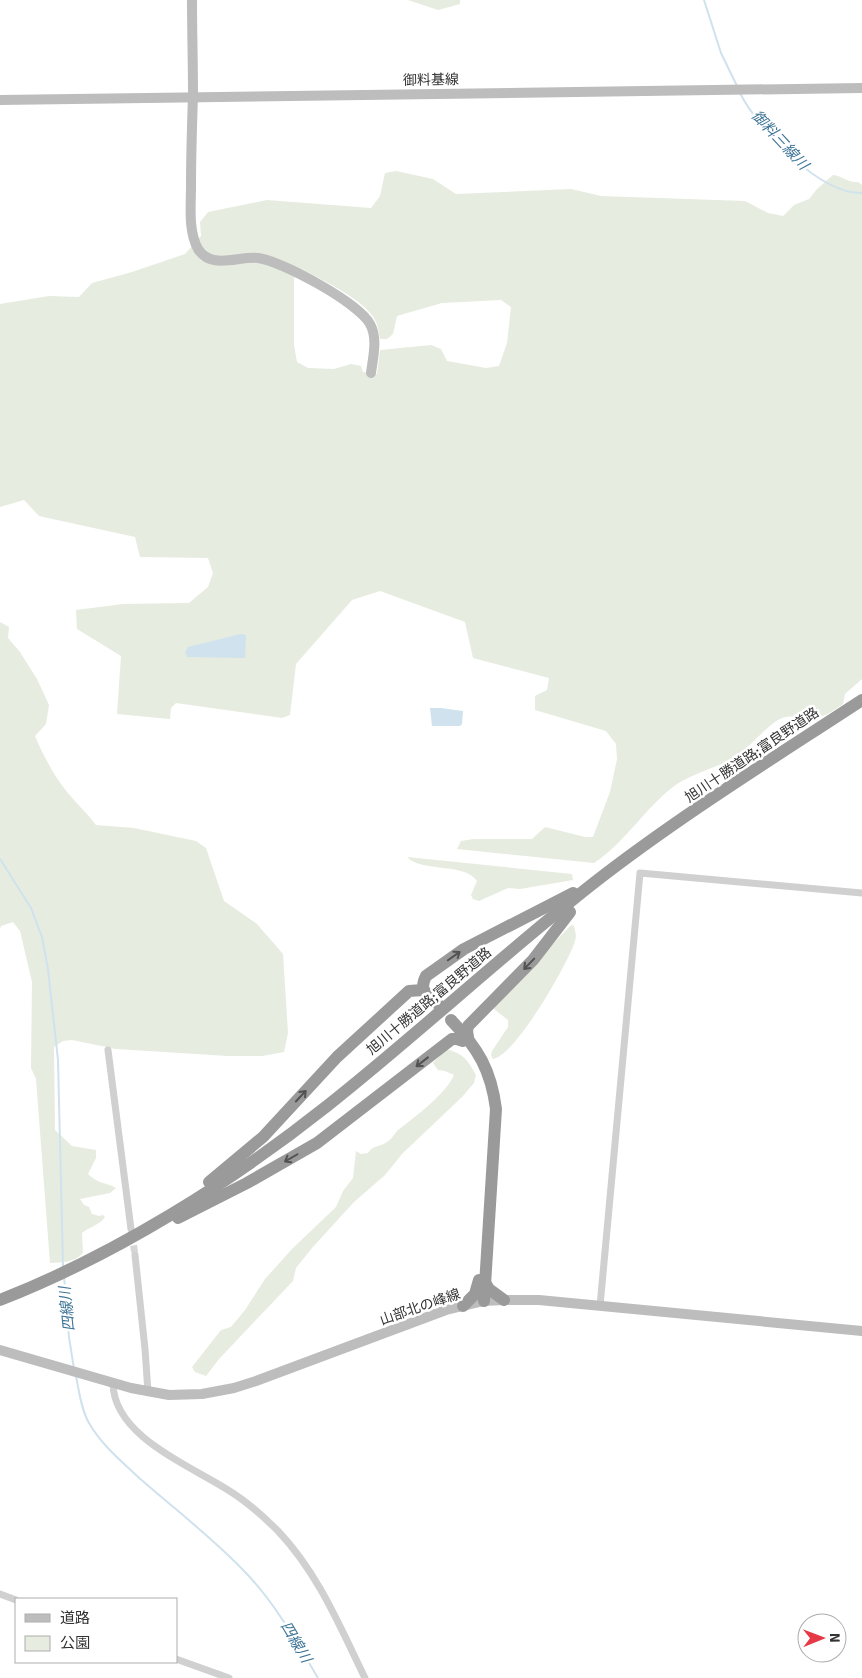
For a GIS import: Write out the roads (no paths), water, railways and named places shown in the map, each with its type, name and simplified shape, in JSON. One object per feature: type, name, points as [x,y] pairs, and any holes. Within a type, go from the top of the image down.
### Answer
[{"type":"highway","name":"旭川十勝道路;富良野道路","points":[[0,1300],[131,1246],[235,1174],[326,1107],[595,882],[702,806],[862,700]]},
{"type":"highway","name":"旭川十勝道路;富良野道路","points":[[177,1214],[238,1180],[330,1114],[570,912],[642,856],[862,708]]},
{"type":"highway","points":[[437,1008],[423,990],[423,982],[426,976],[464,949],[595,882]]},
{"type":"highway","points":[[465,1039],[468,1026],[534,960],[570,912]]},
{"type":"highway","points":[[177,1214],[263,1137],[337,1057],[398,999],[409,991],[423,990]]},
{"type":"highway","points":[[449,1021],[479,1054],[492,1081],[496,1109],[481,1280],[481,1302]]},
{"type":"highway","points":[[177,1214],[247,1183],[317,1143],[452,1039],[465,1039]]},
{"type":"highway","name":"旭川十勝道路;富良野道路","points":[[0,1306],[73,1271]]},
{"type":"highway","points":[[481,1280],[489,1289],[504,1300]]},
{"type":"highway","points":[[463,1306],[474,1294],[481,1280]]},
{"type":"street","points":[[192,0],[193,97],[191,109],[192,222],[194,242],[208,259],[251,258],[274,261],[314,282],[359,310],[374,334],[372,373]]},
{"type":"street","name":"御料基線","points":[[0,100],[862,88]]},
{"type":"street","points":[[600,1306],[640,873],[862,893]]},
{"type":"street","points":[[108,1050],[131,1230]]},
{"type":"street","points":[[135,1255],[148,1392]]},
{"type":"street","name":"山部北の峰線","points":[[0,1350],[113,1384],[148,1392],[187,1395],[234,1388],[446,1310],[481,1302],[539,1300],[862,1331]]},
{"type":"street","points":[[113,1384],[113,1393],[118,1408],[126,1421],[139,1434],[155,1446],[230,1491],[266,1519],[289,1543],[320,1586],[365,1678]]},
{"type":"street","points":[[0,1594],[15,1600]]},
{"type":"street","points":[[178,1660],[229,1678]]},
{"type":"water","points":[[241,634],[246,635],[245,658],[187,657],[185,652],[188,647]]},
{"type":"water","points":[[430,708],[463,711],[462,724],[460,726],[432,726]]},
{"type":"waterway","name":"御料三線川","points":[[704,0],[721,53],[737,86]]},
{"type":"waterway","name":"御料三線川","points":[[740,93],[749,108],[775,141],[809,171],[827,183],[845,190],[862,193]]},
{"type":"waterway","name":"四線川","points":[[0,859],[31,908],[42,937],[48,969],[58,1060],[63,1267]]},
{"type":"waterway","name":"四線川","points":[[64,1276],[69,1337],[74,1369]]},
{"type":"waterway","name":"四線川","points":[[76,1376],[84,1412],[99,1438],[137,1476],[232,1559],[256,1584],[293,1636],[318,1678]]},
{"type":"tunnel","points":[[132,1235],[135,1255]]}]
